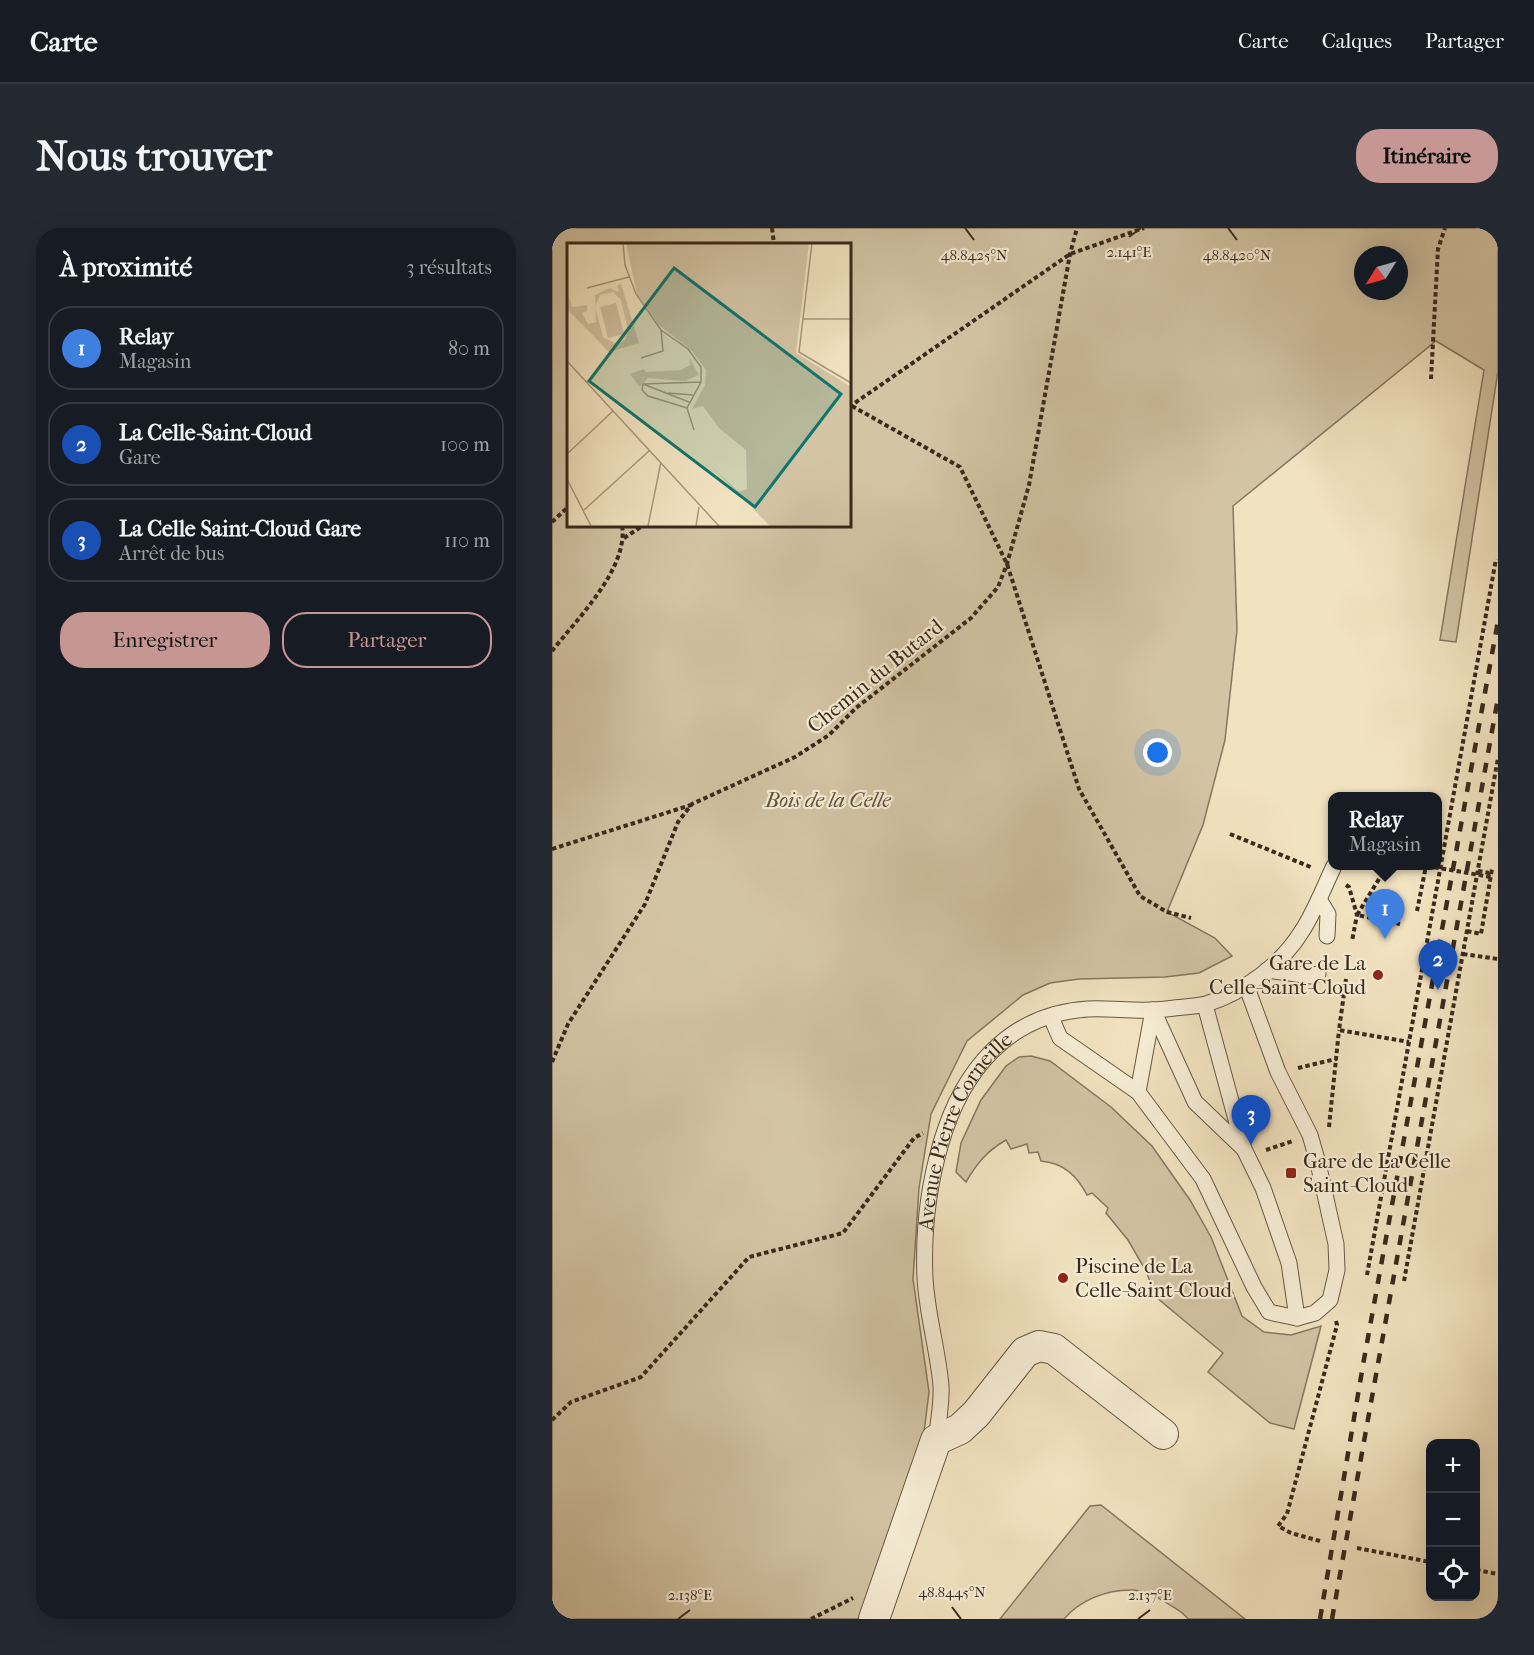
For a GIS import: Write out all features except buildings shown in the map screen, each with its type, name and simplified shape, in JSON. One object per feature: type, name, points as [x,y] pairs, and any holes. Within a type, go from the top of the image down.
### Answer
[{"type":"street","points":[[936,1440],[960,1429],[976,1414],[1025,1352],[1039,1346],[1054,1349],[1163,1434]]},
{"type":"street","name":"Avenue Pierre Corneille","points":[[874,1619],[936,1440]]},
{"type":"lane","name":"Avenue Pierre Corneille","points":[[936,1440],[941,1388],[925,1280],[925,1230],[936,1160],[949,1119],[970,1077],[995,1047],[1026,1027],[1051,1017],[1088,1009],[1153,1010],[1205,1005],[1246,985],[1267,970],[1296,940],[1332,870]]},
{"type":"lane","points":[[1318,899],[1328,914],[1327,936]]},
{"type":"lane","points":[[1267,970],[1311,976],[1318,974]]},
{"type":"lane","points":[[1051,1017],[1060,1038],[1138,1092],[1203,1179],[1254,1287],[1269,1312],[1297,1318],[1315,1313],[1330,1300],[1337,1270],[1336,1244],[1310,1135],[1278,1072],[1246,985]]},
{"type":"lane","points":[[1205,1005],[1244,1149],[1263,1188],[1289,1263],[1297,1318]]},
{"type":"lane","points":[[1153,1010],[1195,1102],[1244,1149]]},
{"type":"lane","points":[[1138,1092],[1153,1010]]},
{"type":"path","points":[[772,228],[774,243]]},
{"type":"path","name":"Chemin du Butard","points":[[552,849],[692,804],[795,758],[829,735],[856,708],[970,618],[998,587],[1007,564],[1029,485],[1070,254],[1077,228]]},
{"type":"path","points":[[1144,228],[1070,254],[850,407],[960,467],[1007,564],[1079,789],[1140,896],[1167,912],[1191,918]]},
{"type":"path","points":[[1431,379],[1438,249],[1445,228]]},
{"type":"path","points":[[552,522],[567,508]]},
{"type":"path","points":[[552,651],[608,581],[624,538],[622,526]]},
{"type":"path","points":[[624,538],[642,526]]},
{"type":"path","points":[[1442,853],[1496,559]]},
{"type":"path","points":[[1404,1281],[1498,758]]},
{"type":"path","points":[[552,1062],[568,1024],[645,904],[678,822],[692,804]]},
{"type":"path","points":[[1230,834],[1315,869]]},
{"type":"path","points":[[1442,869],[1491,877]]},
{"type":"path","points":[[1467,931],[1481,933],[1492,869],[1489,873],[1478,871]]},
{"type":"path","points":[[1417,911],[1425,870]]},
{"type":"path","points":[[1367,1275],[1439,870]]},
{"type":"path","points":[[1352,941],[1357,915],[1379,879]]},
{"type":"path","points":[[1345,885],[1349,887],[1357,915]]},
{"type":"path","points":[[1357,915],[1400,924]]},
{"type":"path","points":[[1463,954],[1498,959]]},
{"type":"path","points":[[1346,979],[1339,1030],[1409,1042]]},
{"type":"path","points":[[552,1420],[571,1402],[641,1377],[749,1257],[843,1233],[915,1138],[949,1119]]},
{"type":"path","points":[[1320,1541],[1291,1533],[1278,1526],[1287,1514],[1337,1325]]},
{"type":"path","points":[[1357,1548],[1426,1561]]},
{"type":"path","points":[[1480,1571],[1498,1574]]},
{"type":"green space","name":"Bois de la Celle","points":[[552,228],[1498,228],[1498,371],[1456,642],[1440,640],[1484,370],[1436,341],[1233,506],[1237,630],[1225,740],[1203,825],[1167,912],[1215,938],[1232,956],[1199,973],[1165,977],[1079,979],[1050,983],[1023,995],[967,1041],[931,1114],[919,1188],[913,1279],[929,1392],[919,1472],[870,1619],[552,1619]]},
{"type":"green space","points":[[1031,1056],[1050,1061],[1111,1107],[1152,1146],[1190,1200],[1211,1237],[1242,1316],[1264,1332],[1291,1335],[1321,1326],[1294,1429],[1270,1423],[1208,1372],[1223,1353],[1156,1297],[1146,1271],[1128,1240],[1106,1213],[1108,1208],[1092,1193],[1087,1195],[1069,1172],[1056,1164],[1041,1161],[1038,1152],[1029,1153],[1027,1144],[1011,1149],[1006,1140],[983,1158],[966,1182],[956,1172],[961,1143],[981,1100],[1006,1066],[1019,1057]]},
{"type":"green space","points":[[1101,1505],[1245,1619],[1188,1619],[1184,1614],[1156,1597],[1141,1591],[1122,1590],[1086,1601],[1064,1619],[1000,1619],[1090,1506]]},
{"type":"railway","points":[[1320,1619],[1363,1365],[1498,621]]},
{"type":"railway","points":[[1332,1619],[1498,698]]},
{"type":"place","name":"Relay","points":[[1385,939]]},
{"type":"place","name":"Gare de La Celle-Saint-Cloud","points":[[1378,975]]},
{"type":"place","name":"La Celle-Saint-Cloud","points":[[1438,990]]},
{"type":"place","name":"La Celle Saint-Cloud Gare","points":[[1251,1145]]},
{"type":"place","name":"Gare de La Celle Saint-Cloud","points":[[1291,1173]]},
{"type":"place","name":"Piscine de La Celle-Saint-Cloud","points":[[1063,1278]]}]
